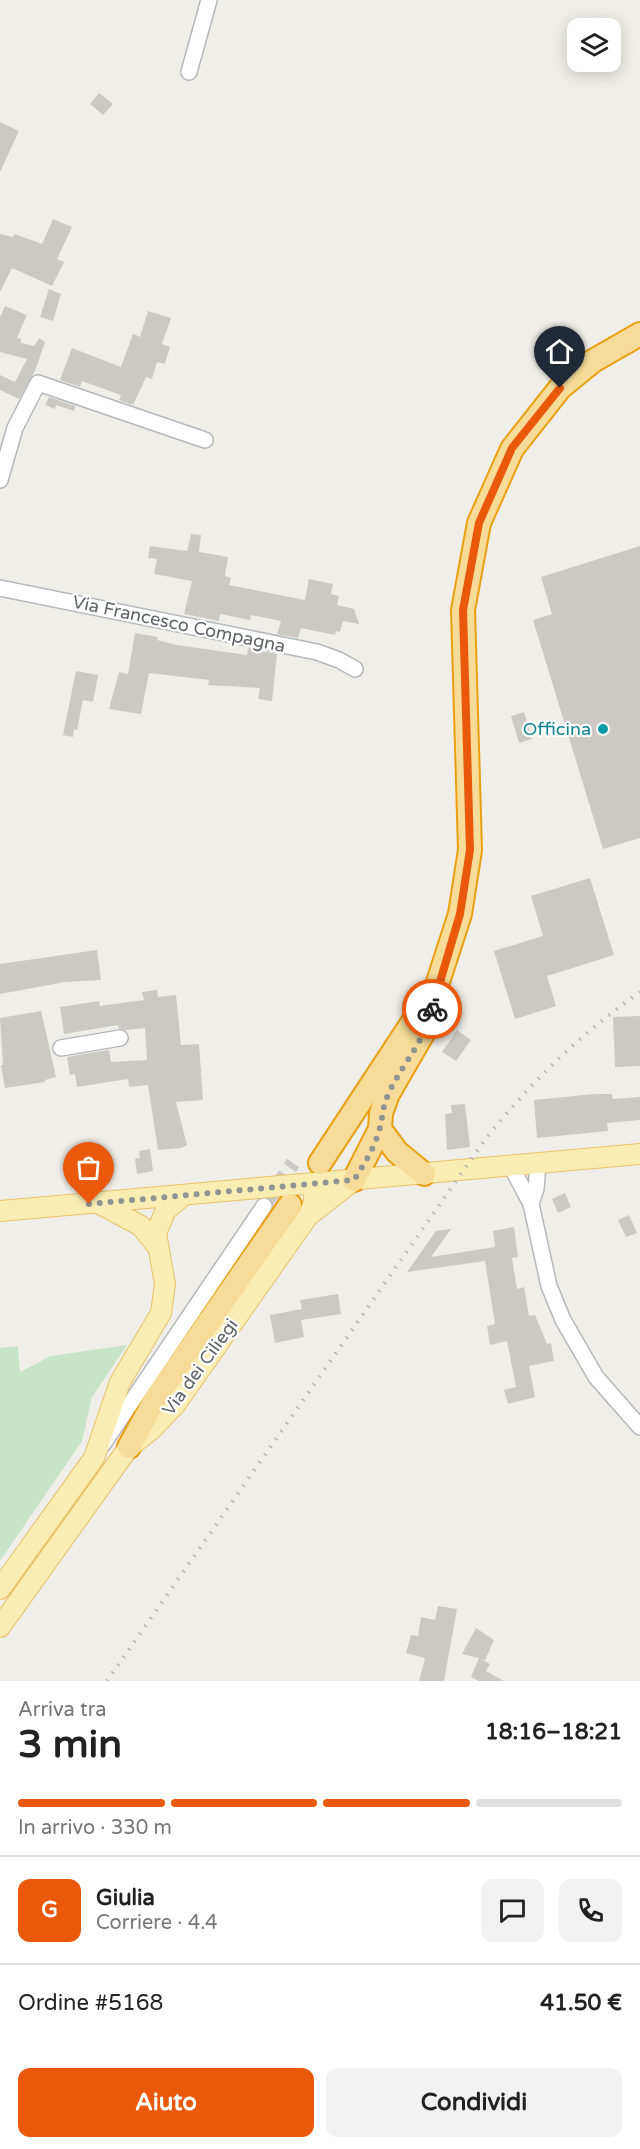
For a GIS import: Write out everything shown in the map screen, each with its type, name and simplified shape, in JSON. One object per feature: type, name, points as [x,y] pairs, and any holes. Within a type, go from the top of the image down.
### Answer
[{"type":"highway","points":[[354,1180],[380,1129],[381,1113],[388,1094],[429,1023],[437,985],[460,914],[470,850],[463,610],[479,523],[512,448],[560,388],[593,361],[640,334]]},
{"type":"highway","points":[[317,1173],[437,985]]},
{"type":"highway","points":[[380,1129],[397,1152],[424,1174]]},
{"type":"highway","points":[[129,1447],[156,1398],[299,1210]]},
{"type":"main road","points":[[0,1212],[184,1195],[317,1173],[354,1180],[640,1154]]},
{"type":"main road","points":[[299,1210],[314,1203],[317,1173]]},
{"type":"main road","points":[[299,1210],[354,1180]]},
{"type":"main road","points":[[0,1589],[94,1458],[120,1382],[162,1313],[165,1284],[156,1245],[156,1233],[166,1210],[184,1195]]},
{"type":"main road","points":[[98,1203],[141,1226],[156,1245]]},
{"type":"main road","points":[[0,1627],[129,1447]]},
{"type":"street","points":[[189,72],[208,0]]},
{"type":"street","points":[[0,480],[15,428],[38,383],[205,440]]},
{"type":"street","name":"Via Francesco Compagna","points":[[0,588],[316,652],[339,660],[355,669]]},
{"type":"street","points":[[61,1048],[120,1038]]},
{"type":"street","points":[[531,1204],[537,1189],[537,1164]]},
{"type":"street","points":[[511,1166],[531,1204],[549,1286],[563,1320],[597,1377],[640,1427]]},
{"type":"street","points":[[94,1458],[264,1206]]},
{"type":"green space","points":[[127,1345],[92,1397],[82,1441],[0,1561],[0,1348],[18,1346],[20,1372],[51,1356]]},
{"type":"building","points":[[99,93],[113,104],[103,115],[90,104]]},
{"type":"building","points":[[0,122],[19,131],[0,172]]},
{"type":"building","points":[[53,219],[72,227],[57,259],[64,262],[52,286],[12,268],[0,292],[0,234],[13,237],[15,234],[42,244]]},
{"type":"building","points":[[49,289],[61,294],[53,321],[40,317]]},
{"type":"building","points":[[5,306],[27,315],[17,338],[21,339],[21,343],[34,346],[39,338],[45,342],[35,371],[19,399],[0,390],[0,375],[15,382],[27,359],[0,352],[0,317]]},
{"type":"building","points":[[148,311],[171,318],[162,344],[170,347],[165,364],[157,362],[152,379],[146,377],[133,405],[119,400],[121,395],[82,381],[80,387],[60,380],[72,348],[121,367],[133,334],[140,337]]},
{"type":"building","points":[[49,397],[75,406],[74,411],[56,405],[55,409],[45,405]]},
{"type":"building","points":[[191,534],[201,535],[199,552],[228,557],[225,576],[231,578],[229,585],[305,600],[309,579],[333,584],[331,594],[339,596],[337,605],[354,609],[359,624],[343,621],[340,632],[336,631],[335,635],[301,628],[298,638],[277,634],[281,621],[251,615],[250,620],[220,614],[219,621],[184,614],[192,581],[154,574],[157,559],[148,558],[150,546],[187,551]]},
{"type":"building","name":"Officina","points":[[640,546],[640,838],[603,849],[533,620],[552,614],[541,577]]},
{"type":"building","points":[[135,633],[158,637],[157,640],[177,645],[247,655],[248,648],[277,654],[272,701],[258,699],[260,688],[208,685],[209,680],[149,673],[141,714],[109,709],[119,672],[128,674]]},
{"type":"building","points":[[76,671],[98,675],[93,702],[83,700],[77,730],[74,729],[73,737],[63,735]]},
{"type":"building","points":[[524,712],[532,739],[519,743],[511,716]]},
{"type":"building","points":[[590,878],[614,955],[547,976],[556,1006],[515,1019],[494,951],[543,936],[531,896]]},
{"type":"building","points":[[97,950],[101,980],[65,982],[0,994],[0,964]]},
{"type":"building","points":[[157,990],[158,997],[176,995],[181,1045],[199,1044],[203,1100],[176,1102],[187,1145],[181,1148],[158,1150],[148,1085],[129,1087],[128,1079],[77,1087],[75,1074],[70,1075],[67,1057],[109,1050],[111,1062],[147,1060],[145,1028],[125,1030],[119,1028],[118,1025],[64,1034],[60,1007],[99,1001],[100,1006],[144,1000],[142,992]]},
{"type":"building","points":[[41,1011],[56,1077],[45,1080],[45,1082],[5,1088],[1,1065],[3,1065],[0,1018]]},
{"type":"building","points":[[640,1016],[640,1066],[615,1067],[613,1017]]},
{"type":"building","points":[[457,1030],[471,1040],[456,1061],[442,1052]]},
{"type":"building","points":[[612,1094],[613,1099],[640,1097],[640,1120],[607,1123],[608,1131],[537,1138],[534,1100]]},
{"type":"building","points":[[465,1104],[470,1147],[447,1150],[445,1114],[452,1113],[451,1105]]},
{"type":"building","points":[[150,1149],[153,1171],[137,1174],[135,1159],[140,1158],[139,1151]]},
{"type":"building","points":[[565,1193],[571,1207],[558,1213],[552,1199]]},
{"type":"building","points":[[629,1215],[637,1233],[626,1237],[618,1220]]},
{"type":"building","points":[[514,1227],[518,1257],[512,1258],[517,1289],[524,1287],[529,1316],[535,1315],[547,1344],[551,1343],[554,1361],[529,1366],[535,1397],[508,1404],[504,1390],[516,1387],[507,1341],[490,1345],[487,1326],[495,1324],[485,1261],[407,1272],[436,1231],[451,1229],[431,1257],[495,1247],[493,1231]]},
{"type":"building","points":[[338,1294],[341,1314],[301,1320],[304,1337],[275,1343],[270,1315],[302,1309],[300,1300]]},
{"type":"building","points":[[438,1606],[457,1609],[444,1681],[419,1681],[425,1658],[406,1653],[411,1635],[418,1636],[421,1617],[435,1620]]},
{"type":"building","points":[[476,1628],[494,1640],[485,1660],[481,1659],[490,1664],[486,1671],[504,1681],[479,1681],[471,1677],[479,1658],[462,1654]]},
{"type":"tunnel","points":[[264,1206],[293,1163]]},
{"type":"railway","points":[[107,1681],[484,1141],[519,1099],[556,1061],[640,992]]},
{"type":"way so far","points":[[89,1204],[354,1180],[369,1155],[380,1129],[381,1113],[388,1094],[414,1052],[429,1023],[432,1009]]},
{"type":"place","name":"Officina","points":[[603,729]]},
{"type":"route","points":[[432,1009],[437,985],[460,914],[470,850],[463,610],[479,523],[512,448],[560,388]]}]
